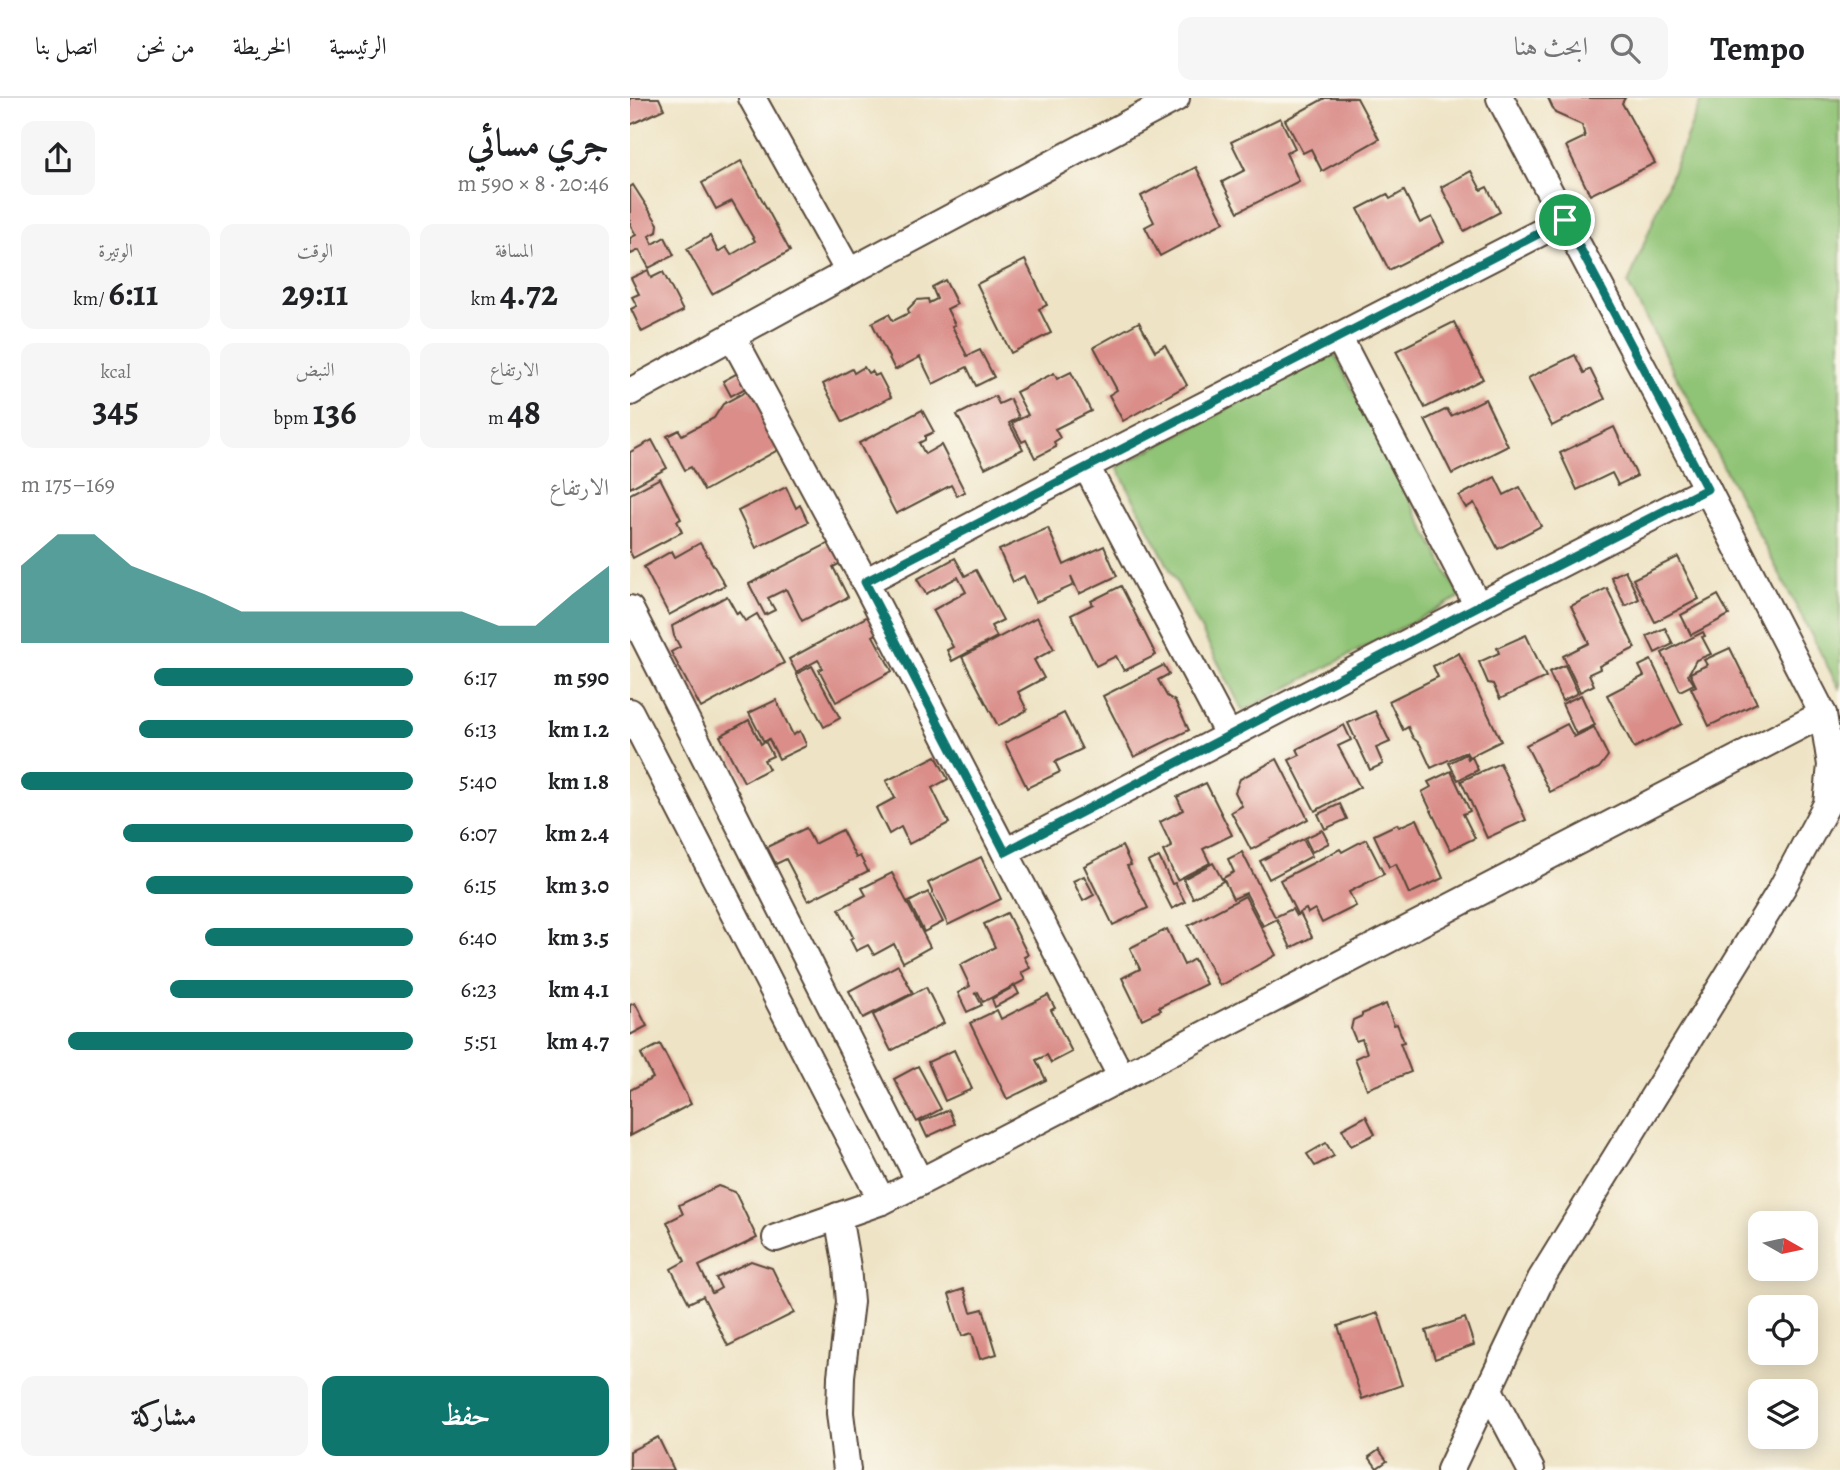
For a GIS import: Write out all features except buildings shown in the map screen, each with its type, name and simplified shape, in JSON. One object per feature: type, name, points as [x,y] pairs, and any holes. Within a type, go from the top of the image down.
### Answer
[{"type":"street","points":[[752,98],[849,272]]},
{"type":"street","points":[[630,393],[849,272],[1176,98]]},
{"type":"street","points":[[1450,1470],[1541,1279],[1782,888],[1827,804],[1831,765],[1823,713],[1500,98]]},
{"type":"street","points":[[865,582],[1565,220]]},
{"type":"street","points":[[1338,336],[1478,606]]},
{"type":"street","points":[[732,337],[865,582],[1122,1078]]},
{"type":"street","points":[[1086,466],[1229,736]]},
{"type":"street","points":[[1005,852],[1707,489]]},
{"type":"street","points":[[630,609],[920,1182]]},
{"type":"street","points":[[630,712],[882,1201]]},
{"type":"street","points":[[776,1238],[882,1201],[920,1182],[1823,713]]},
{"type":"street","points":[[838,1216],[850,1303],[841,1376],[840,1413],[847,1470]]},
{"type":"street","points":[[1488,1388],[1531,1470]]},
{"type":"green space","points":[[1702,98],[1840,98],[1840,690],[1628,284]]},
{"type":"green space","points":[[1334,353],[1460,597],[1243,711],[1117,467]]},
{"type":"route","points":[[1565,220],[1707,489],[1005,852],[865,582],[1565,220]]}]
